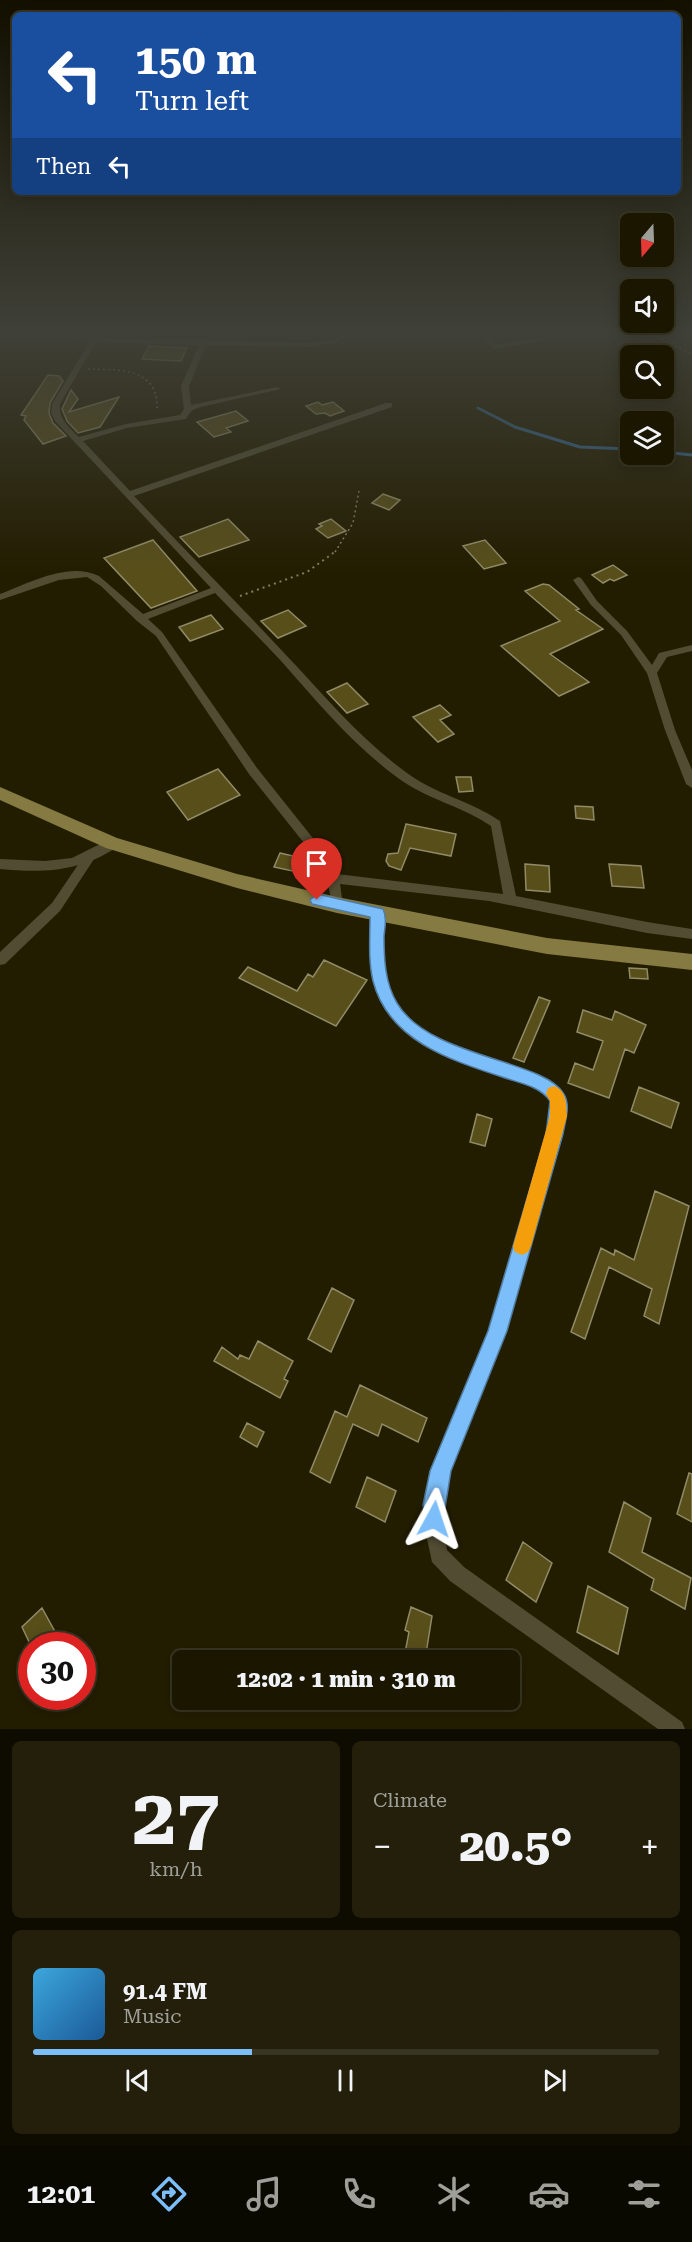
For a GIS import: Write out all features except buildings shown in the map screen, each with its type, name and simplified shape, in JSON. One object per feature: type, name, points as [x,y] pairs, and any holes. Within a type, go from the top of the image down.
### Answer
[{"type":"main road","points":[[0,793],[112,843],[237,881],[337,905],[547,946],[692,962]]},
{"type":"street","points":[[55,411],[58,419],[131,494],[226,601],[278,652],[314,694],[402,776],[430,794],[496,824],[510,899]]},
{"type":"street","points":[[78,440],[126,426],[183,417],[187,411]]},
{"type":"street","points":[[131,494],[373,411]]},
{"type":"street","points":[[0,597],[68,575],[88,574],[101,581],[140,620],[159,634],[253,771],[312,845],[333,878],[337,905]]},
{"type":"street","points":[[578,580],[594,603],[624,633],[652,673],[670,730],[692,784]]},
{"type":"street","points":[[140,620],[216,589]]},
{"type":"street","points":[[652,673],[659,658],[663,655],[692,648]]},
{"type":"street","points":[[0,864],[54,866],[88,859],[112,843]]},
{"type":"street","points":[[0,960],[56,907],[88,859]]},
{"type":"street","points":[[333,878],[510,899],[598,916],[652,930],[692,934]]},
{"type":"street","points":[[378,913],[377,959],[381,982],[392,1009],[410,1027],[454,1054],[536,1081],[551,1089],[558,1099],[560,1108],[498,1331],[440,1471],[434,1505],[439,1555],[466,1581],[675,1729]]},
{"type":"path","points":[[226,601],[320,565],[340,548],[353,522],[359,491]]},
{"type":"waterway","points":[[483,411],[515,427],[580,447],[620,449]]},
{"type":"waterway","points":[[674,453],[692,455]]},
{"type":"slow traffic","points":[[522,1246],[560,1108],[554,1094]]},
{"type":"route","points":[[317,900],[378,913],[377,959],[381,982],[392,1009],[410,1027],[454,1054],[536,1081],[551,1089],[558,1099],[560,1108],[498,1331],[440,1471],[434,1519]]}]
